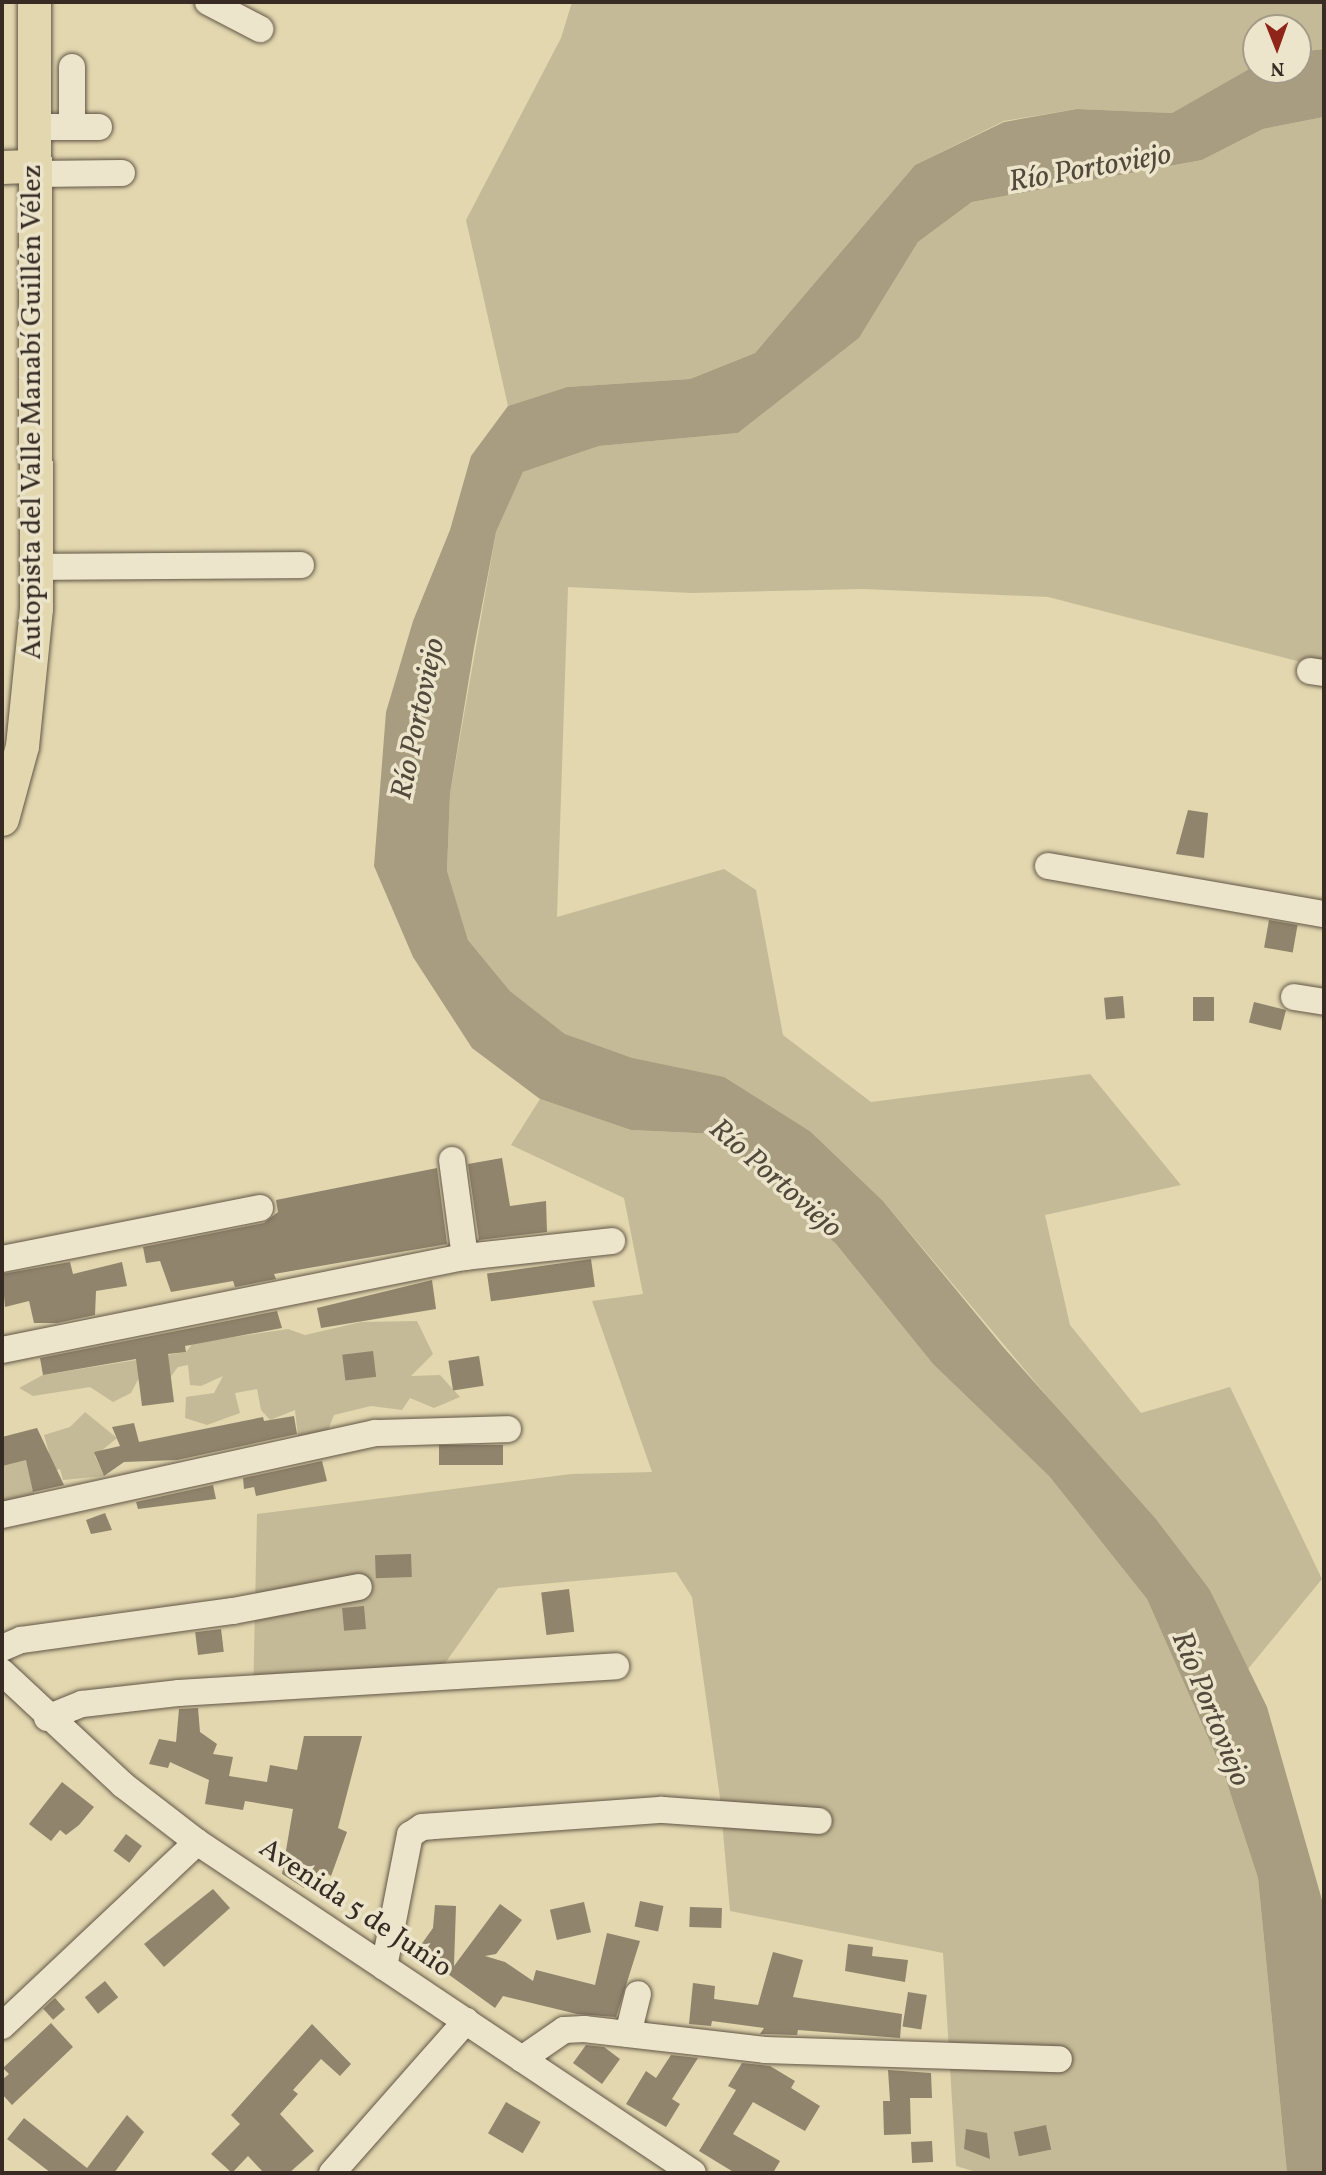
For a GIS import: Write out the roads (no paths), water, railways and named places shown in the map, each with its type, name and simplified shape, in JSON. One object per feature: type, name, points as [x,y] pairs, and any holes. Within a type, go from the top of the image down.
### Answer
[{"type":"main road","name":"Autopista del Valle Manabí Guillén Vélez","points":[[2,819],[22,746],[34,647],[37,567],[34,2]]},
{"type":"main road","points":[[2,167],[35,170]]},
{"type":"street","points":[[208,2],[260,29]]},
{"type":"street","points":[[72,67],[72,126]]},
{"type":"street","points":[[34,127],[99,127]]},
{"type":"street","points":[[35,170],[122,173]]},
{"type":"street","points":[[37,567],[301,565]]},
{"type":"street","points":[[1048,866],[1324,914]]},
{"type":"street","points":[[1294,996],[1324,1002]]},
{"type":"street","points":[[452,1160],[465,1257]]},
{"type":"street","points":[[2,1259],[260,1208]]},
{"type":"street","points":[[2,1350],[465,1257],[612,1241]]},
{"type":"street","points":[[2,1515],[375,1433],[508,1429]]},
{"type":"street","points":[[2,1648],[21,1640],[233,1611],[359,1587]]},
{"type":"street","points":[[47,1718],[82,1704],[179,1693],[616,1666]]},
{"type":"street","name":"Avenida 5 de Junio","points":[[2,1672],[47,1718],[123,1786],[197,1842],[693,2173]]},
{"type":"street","points":[[384,1967],[410,1835],[422,1827],[662,1810],[819,1821]]},
{"type":"street","points":[[2,2026],[197,1842]]},
{"type":"street","points":[[628,2034],[638,1994]]},
{"type":"street","points":[[332,2173],[466,2021]]},
{"type":"street","points":[[522,2059],[564,2030],[628,2034],[765,2050],[1059,2059]]},
{"type":"water","name":"Río Portoviejo","points":[[1324,49],[1324,117],[1263,129],[1202,160],[972,202],[918,242],[859,338],[738,433],[599,446],[523,472],[496,532],[450,794],[447,871],[468,940],[510,991],[565,1034],[632,1058],[724,1077],[811,1132],[883,1201],[1004,1348],[1155,1518],[1210,1590],[1267,1707],[1324,1907],[1324,2173],[1287,2173],[1258,1878],[1224,1774],[1147,1599],[1049,1476],[933,1364],[836,1244],[716,1134],[631,1130],[540,1099],[472,1048],[413,957],[374,866],[386,712],[413,621],[450,530],[471,456],[508,406],[567,387],[690,379],[755,353],[915,165],[1004,122],[1077,109],[1172,113],[1242,73],[1242,84],[1312,84],[1312,50]]}]
